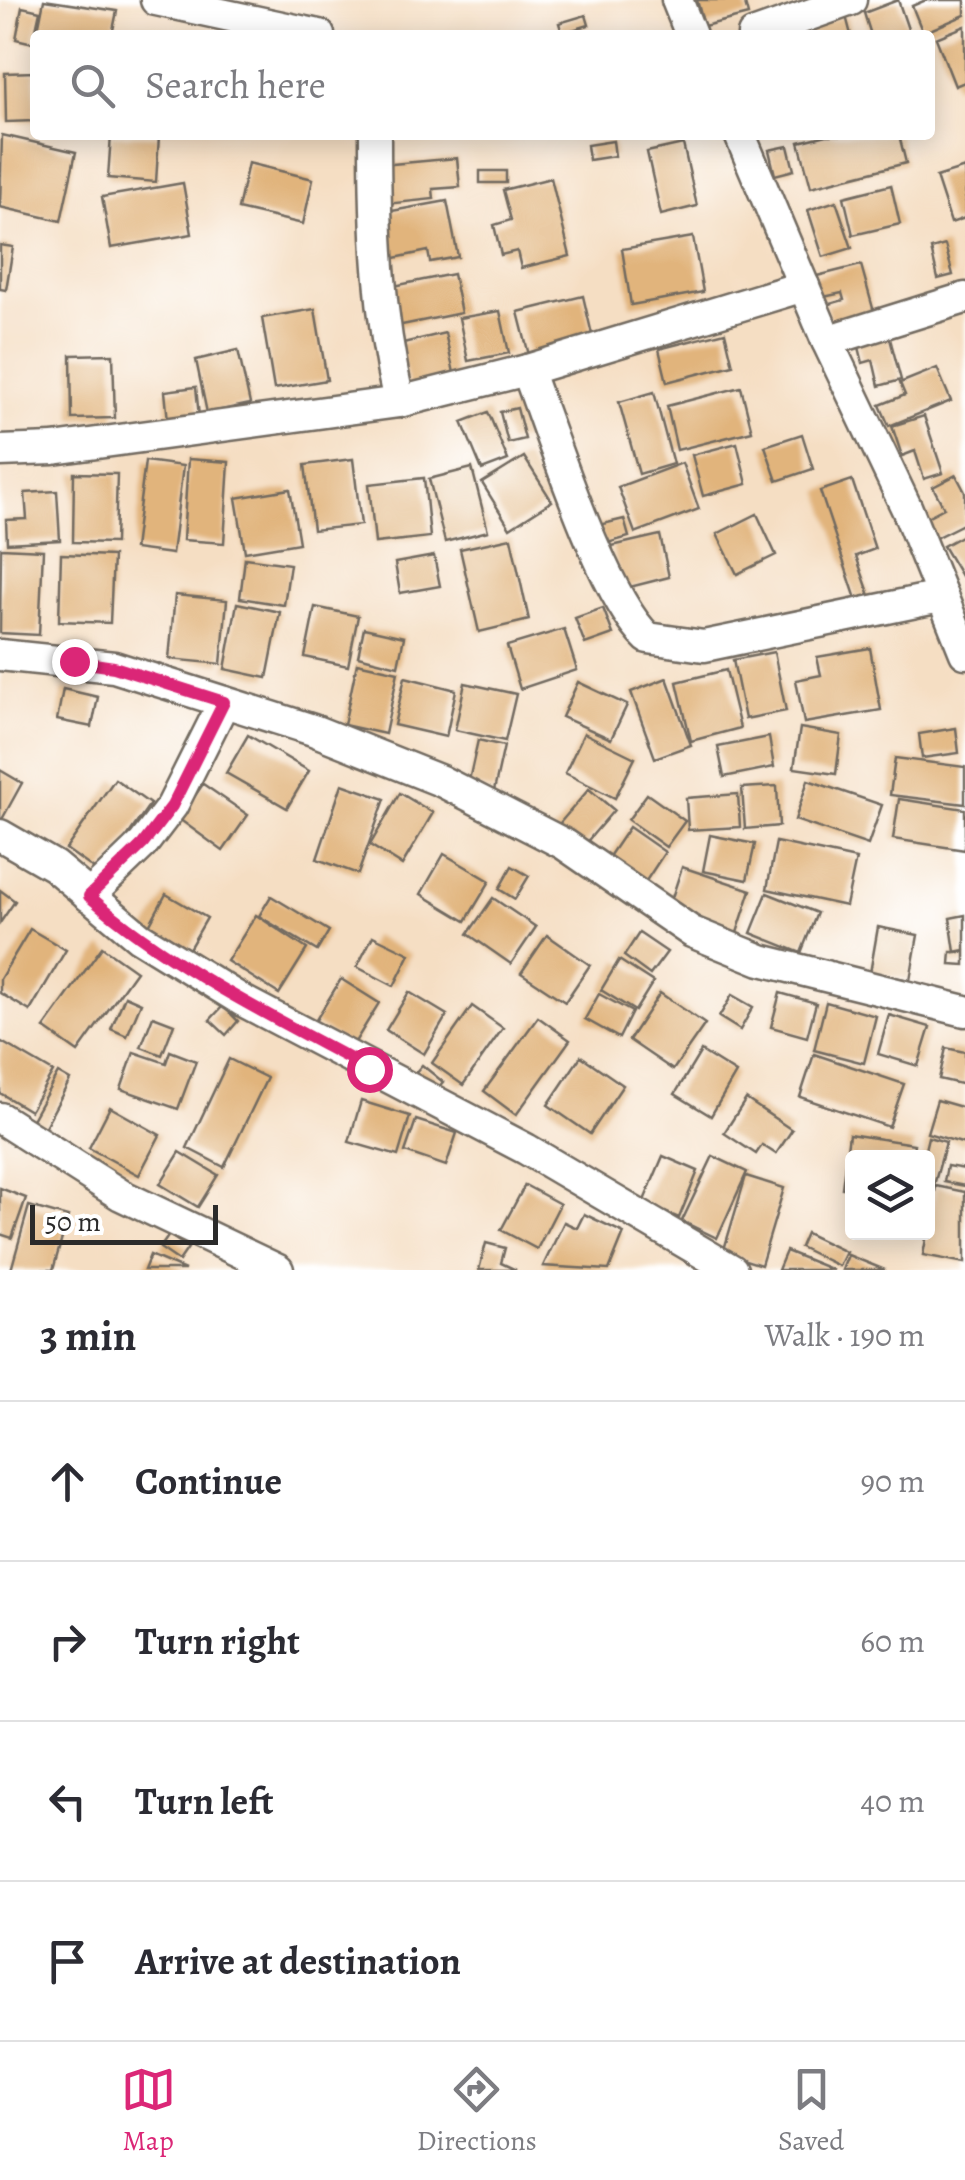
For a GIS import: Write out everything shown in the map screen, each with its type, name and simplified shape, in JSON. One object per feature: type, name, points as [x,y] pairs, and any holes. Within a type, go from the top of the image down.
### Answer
[{"type":"street","points":[[156,0],[296,30]]},
{"type":"street","points":[[677,0],[690,30]]},
{"type":"street","points":[[767,30],[851,0]]},
{"type":"street","points":[[375,140],[375,264],[382,331],[399,402]]},
{"type":"street","points":[[742,140],[827,340],[906,509],[965,654]]},
{"type":"street","points":[[0,451],[53,448],[399,402],[527,370],[804,286]]},
{"type":"street","points":[[827,340],[965,298]]},
{"type":"street","points":[[527,370],[600,554],[625,608],[648,638],[704,646],[940,597]]},
{"type":"street","points":[[0,654],[114,667],[314,730],[455,788],[564,844],[692,932],[761,960],[965,1010]]},
{"type":"street","points":[[89,896],[143,844],[172,806],[224,702]]},
{"type":"street","points":[[0,835],[54,866],[139,936],[243,1001],[526,1149],[732,1270]]},
{"type":"street","points":[[0,1118],[121,1195],[278,1270]]},
{"type":"building","points":[[44,0],[117,11],[113,30],[38,30]]},
{"type":"building","points":[[697,0],[744,0],[748,15],[704,26]]},
{"type":"building","points":[[898,0],[908,30],[869,30],[864,13]]},
{"type":"building","points":[[926,0],[965,0],[965,15],[922,30],[912,6]]},
{"type":"building","points":[[22,7],[40,11],[36,30],[30,30],[30,42],[16,39]]},
{"type":"building","points":[[586,15],[589,25],[561,30],[559,23]]},
{"type":"building","points":[[846,16],[850,30],[797,30]]},
{"type":"building","points":[[965,26],[965,82],[955,86],[936,38]]},
{"type":"building","points":[[30,72],[30,121],[6,122],[5,73]]},
{"type":"building","points":[[2,135],[76,152],[61,221],[0,207]]},
{"type":"building","points":[[111,140],[159,140],[156,182],[108,178]]},
{"type":"building","points":[[900,140],[906,163],[811,187],[799,142]]},
{"type":"building","points":[[613,141],[615,156],[589,160],[587,145]]},
{"type":"building","points":[[683,144],[697,206],[661,215],[647,152]]},
{"type":"building","points":[[788,146],[794,170],[775,175],[769,150]]},
{"type":"building","points":[[457,158],[460,187],[433,189],[434,199],[386,204],[382,165]]},
{"type":"building","points":[[248,163],[313,179],[303,224],[238,209]]},
{"type":"building","points":[[965,168],[965,218],[951,223],[936,177]]},
{"type":"building","points":[[480,171],[506,171],[506,183],[480,183]]},
{"type":"building","points":[[551,178],[570,256],[521,268],[517,251],[501,255],[494,225],[511,220],[503,190]]},
{"type":"building","points":[[183,183],[192,234],[111,248],[102,197]]},
{"type":"building","points":[[891,185],[900,224],[853,235],[844,197]]},
{"type":"building","points":[[447,201],[458,257],[430,262],[428,251],[390,259],[381,213]]},
{"type":"building","points":[[836,201],[852,248],[823,257],[808,210]]},
{"type":"building","points":[[693,237],[703,292],[631,305],[622,249]]},
{"type":"building","points":[[0,245],[13,247],[6,290],[0,289]]},
{"type":"building","points":[[945,245],[953,275],[938,279],[931,249]]},
{"type":"building","points":[[861,265],[874,312],[831,324],[826,305],[844,300],[842,293],[819,298],[813,277]]},
{"type":"building","points":[[453,274],[461,313],[392,327],[384,288]]},
{"type":"building","points":[[583,296],[594,343],[530,359],[518,312]]},
{"type":"building","points":[[315,309],[327,380],[274,389],[262,318]]},
{"type":"building","points":[[500,311],[509,353],[468,361],[459,318]]},
{"type":"building","points":[[888,331],[901,380],[879,386],[873,360],[863,363],[857,339]]},
{"type":"building","points":[[725,332],[733,365],[667,382],[659,349]]},
{"type":"building","points":[[445,333],[457,386],[411,396],[399,344]]},
{"type":"building","points":[[238,350],[250,404],[207,413],[196,360]]},
{"type":"building","points":[[113,354],[115,418],[72,419],[71,355]]},
{"type":"building","points":[[937,368],[951,401],[889,426],[880,405],[905,395],[900,383]]},
{"type":"building","points":[[196,387],[199,417],[168,421],[165,391]]},
{"type":"building","points":[[741,387],[752,431],[677,450],[667,406]]},
{"type":"building","points":[[654,392],[673,464],[639,474],[619,402]]},
{"type":"building","points":[[517,408],[525,439],[508,443],[500,412]]},
{"type":"building","points":[[488,412],[508,460],[482,470],[462,422]]},
{"type":"building","points":[[924,416],[943,473],[924,479],[915,451],[902,456],[892,426]]},
{"type":"building","points":[[802,434],[813,469],[777,481],[765,446]]},
{"type":"building","points":[[737,443],[747,484],[703,496],[692,455]]},
{"type":"building","points":[[524,457],[552,501],[510,528],[482,483]]},
{"type":"building","points":[[188,459],[229,462],[224,543],[183,540]]},
{"type":"building","points":[[353,459],[361,525],[313,530],[305,465]]},
{"type":"building","points":[[145,461],[183,466],[172,554],[134,549]]},
{"type":"building","points":[[682,463],[699,509],[635,533],[618,487]]},
{"type":"building","points":[[472,468],[488,531],[445,542],[429,479]]},
{"type":"building","points":[[74,473],[117,474],[115,543],[73,542]]},
{"type":"building","points":[[956,475],[965,492],[965,523],[933,539],[923,519],[944,508],[933,487]]},
{"type":"building","points":[[424,478],[430,537],[375,543],[369,484]]},
{"type":"building","points":[[852,480],[875,549],[856,556],[873,604],[859,608],[820,491]]},
{"type":"building","points":[[290,489],[299,543],[245,552],[236,498]]},
{"type":"building","points":[[57,491],[60,540],[7,543],[6,520],[27,519],[25,493]]},
{"type":"building","points":[[757,514],[776,555],[737,574],[717,534]]},
{"type":"building","points":[[624,519],[629,537],[604,544],[599,525]]},
{"type":"building","points":[[965,534],[965,574],[961,576],[943,546]]},
{"type":"building","points":[[660,535],[669,577],[622,589],[612,546]]},
{"type":"building","points":[[511,538],[529,620],[479,632],[460,549]]},
{"type":"building","points":[[1,548],[43,550],[39,635],[0,633]]},
{"type":"building","points":[[61,554],[113,556],[110,623],[59,621]]},
{"type":"building","points":[[434,556],[440,586],[400,593],[395,563]]},
{"type":"building","points":[[245,558],[290,564],[284,605],[240,598]]},
{"type":"building","points":[[175,595],[227,600],[221,664],[169,659]]},
{"type":"building","points":[[237,603],[280,612],[267,678],[225,669]]},
{"type":"building","points":[[315,607],[358,616],[348,666],[305,657]]},
{"type":"building","points":[[603,608],[613,634],[585,644],[575,618]]},
{"type":"building","points":[[364,628],[404,637],[398,666],[358,656]]},
{"type":"building","points":[[564,629],[577,670],[520,689],[507,646]]},
{"type":"building","points":[[870,648],[881,710],[804,723],[796,680],[821,675],[817,657]]},
{"type":"building","points":[[774,652],[786,711],[745,719],[733,660]]},
{"type":"building","points":[[357,663],[398,672],[385,734],[344,725]]},
{"type":"building","points":[[726,670],[740,728],[691,741],[677,682]]},
{"type":"building","points":[[405,677],[456,690],[446,737],[394,725]]},
{"type":"building","points":[[667,678],[691,745],[655,758],[631,692]]},
{"type":"building","points":[[578,682],[627,705],[611,739],[562,717]]},
{"type":"building","points":[[465,683],[516,694],[505,741],[455,730]]},
{"type":"building","points":[[63,689],[98,697],[92,727],[57,720]]},
{"type":"building","points":[[800,728],[841,735],[836,774],[794,768]]},
{"type":"building","points":[[956,728],[959,753],[922,758],[919,734]]},
{"type":"building","points":[[584,733],[635,758],[615,798],[565,773]]},
{"type":"building","points":[[248,735],[309,771],[287,808],[226,773]]},
{"type":"building","points":[[769,737],[774,767],[724,777],[718,747]]},
{"type":"building","points":[[478,740],[504,746],[494,791],[468,785]]},
{"type":"building","points":[[895,758],[965,767],[965,804],[890,795]]},
{"type":"building","points":[[0,770],[22,783],[0,823]]},
{"type":"building","points":[[115,779],[150,804],[101,874],[66,849]]},
{"type":"building","points":[[808,780],[882,805],[868,845],[795,820]]},
{"type":"building","points":[[203,784],[248,815],[223,851],[179,819]]},
{"type":"building","points":[[342,784],[385,799],[358,874],[317,859]]},
{"type":"building","points":[[777,786],[779,826],[745,829],[742,788]]},
{"type":"building","points":[[589,789],[614,810],[578,852],[553,831]]},
{"type":"building","points":[[400,793],[433,813],[402,865],[370,845]]},
{"type":"building","points":[[647,794],[685,821],[666,847],[628,820]]},
{"type":"building","points":[[738,794],[740,827],[688,830],[686,798]]},
{"type":"building","points":[[899,799],[965,809],[965,850],[893,839]]},
{"type":"building","points":[[629,827],[665,852],[642,887],[606,861]]},
{"type":"building","points":[[710,835],[755,844],[747,880],[703,871]]},
{"type":"building","points":[[776,842],[856,859],[846,906],[767,889]]},
{"type":"building","points":[[444,854],[490,881],[466,921],[421,894]]},
{"type":"building","points":[[512,866],[529,876],[515,899],[499,889]]},
{"type":"building","points":[[682,867],[751,890],[736,936],[667,913]]},
{"type":"building","points":[[0,890],[15,901],[0,923]]},
{"type":"building","points":[[767,893],[817,913],[801,953],[751,933]]},
{"type":"building","points":[[166,894],[207,918],[186,954],[146,931]]},
{"type":"building","points":[[271,896],[329,931],[317,951],[259,916]]},
{"type":"building","points":[[493,898],[536,927],[511,964],[468,934]]},
{"type":"building","points":[[256,915],[307,949],[279,994],[227,961]]},
{"type":"building","points":[[965,915],[965,950],[955,952],[950,918]]},
{"type":"building","points":[[878,927],[918,935],[910,980],[870,973]]},
{"type":"building","points":[[30,929],[66,950],[30,1011],[0,993],[0,979]]},
{"type":"building","points":[[639,933],[667,952],[650,975],[624,956]]},
{"type":"building","points":[[547,935],[590,965],[565,1002],[521,973]]},
{"type":"building","points":[[373,936],[410,954],[394,986],[357,967]]},
{"type":"building","points":[[102,947],[136,971],[78,1052],[44,1028]]},
{"type":"building","points":[[951,952],[965,952],[965,965],[950,964]]},
{"type":"building","points":[[619,960],[653,982],[635,1011],[601,990]]},
{"type":"building","points":[[341,979],[379,1003],[352,1047],[314,1023]]},
{"type":"building","points":[[409,992],[447,1015],[424,1054],[386,1030]]},
{"type":"building","points":[[660,993],[705,1024],[673,1070],[629,1040]]},
{"type":"building","points":[[780,993],[816,1003],[807,1037],[771,1027]]},
{"type":"building","points":[[599,994],[632,1012],[619,1038],[585,1019]]},
{"type":"building","points":[[732,995],[753,1007],[740,1030],[719,1017]]},
{"type":"building","points":[[125,996],[141,1003],[127,1036],[111,1029]]},
{"type":"building","points":[[826,1002],[876,1016],[864,1063],[814,1050]]},
{"type":"building","points":[[223,1006],[238,1021],[226,1035],[210,1020]]},
{"type":"building","points":[[472,1006],[503,1028],[463,1085],[432,1063]]},
{"type":"building","points":[[889,1015],[930,1027],[918,1066],[878,1054]]},
{"type":"building","points":[[153,1016],[174,1024],[162,1055],[141,1047]]},
{"type":"building","points":[[538,1017],[570,1040],[516,1115],[484,1091]]},
{"type":"building","points":[[0,1041],[53,1072],[30,1111],[0,1093]]},
{"type":"building","points":[[946,1048],[965,1052],[965,1085],[939,1079]]},
{"type":"building","points":[[170,1051],[196,1061],[178,1109],[121,1089],[134,1052],[166,1063]]},
{"type":"building","points":[[701,1051],[736,1073],[711,1116],[675,1094]]},
{"type":"building","points":[[814,1054],[904,1084],[889,1127],[800,1097]]},
{"type":"building","points":[[581,1056],[623,1085],[590,1134],[548,1105]]},
{"type":"building","points":[[229,1059],[267,1078],[224,1167],[187,1148]]},
{"type":"building","points":[[422,1065],[443,1082],[429,1098],[408,1081]]},
{"type":"building","points":[[58,1073],[70,1080],[42,1132],[29,1125]]},
{"type":"building","points":[[746,1099],[792,1130],[776,1154],[762,1145],[756,1154],[724,1133]]},
{"type":"building","points":[[937,1100],[965,1108],[965,1144],[927,1133]]},
{"type":"building","points":[[361,1101],[410,1116],[398,1156],[349,1142]]},
{"type":"building","points":[[110,1107],[160,1135],[139,1175],[89,1148]]},
{"type":"building","points":[[416,1120],[457,1133],[446,1166],[405,1152]]},
{"type":"building","points":[[849,1134],[914,1144],[913,1150],[847,1150]]},
{"type":"building","points":[[928,1137],[946,1142],[935,1181],[935,1150],[925,1150]]},
{"type":"building","points":[[180,1152],[218,1175],[198,1207],[160,1184]]},
{"type":"building","points":[[663,1156],[698,1171],[679,1218],[643,1203]]},
{"type":"building","points":[[713,1156],[747,1172],[717,1238],[682,1221]]},
{"type":"building","points":[[947,1166],[965,1169],[965,1186],[944,1182]]},
{"type":"building","points":[[746,1176],[784,1188],[761,1265],[723,1253]]},
{"type":"building","points":[[525,1185],[560,1204],[537,1249],[501,1230]]},
{"type":"building","points":[[936,1186],[965,1192],[965,1263],[923,1255],[926,1240],[935,1240]]},
{"type":"building","points":[[0,1188],[26,1198],[12,1238],[0,1234]]},
{"type":"building","points":[[29,1206],[68,1217],[53,1270],[11,1270]]},
{"type":"building","points":[[584,1214],[624,1233],[609,1270],[543,1266],[564,1222],[577,1228]]},
{"type":"building","points":[[806,1233],[846,1252],[839,1266],[800,1247]]},
{"type":"building","points":[[169,1235],[188,1248],[179,1261],[160,1248]]},
{"type":"building","points":[[486,1243],[505,1248],[501,1263],[516,1270],[479,1270]]},
{"type":"building","points":[[786,1251],[833,1270],[778,1270]]},
{"type":"building","points":[[150,1255],[185,1270],[144,1270]]},
{"type":"building","points":[[848,1255],[885,1270],[842,1270]]},
{"type":"route","points":[[74,661],[114,667],[224,702],[172,806],[143,844],[89,896],[139,936],[243,1001],[369,1069]]}]
